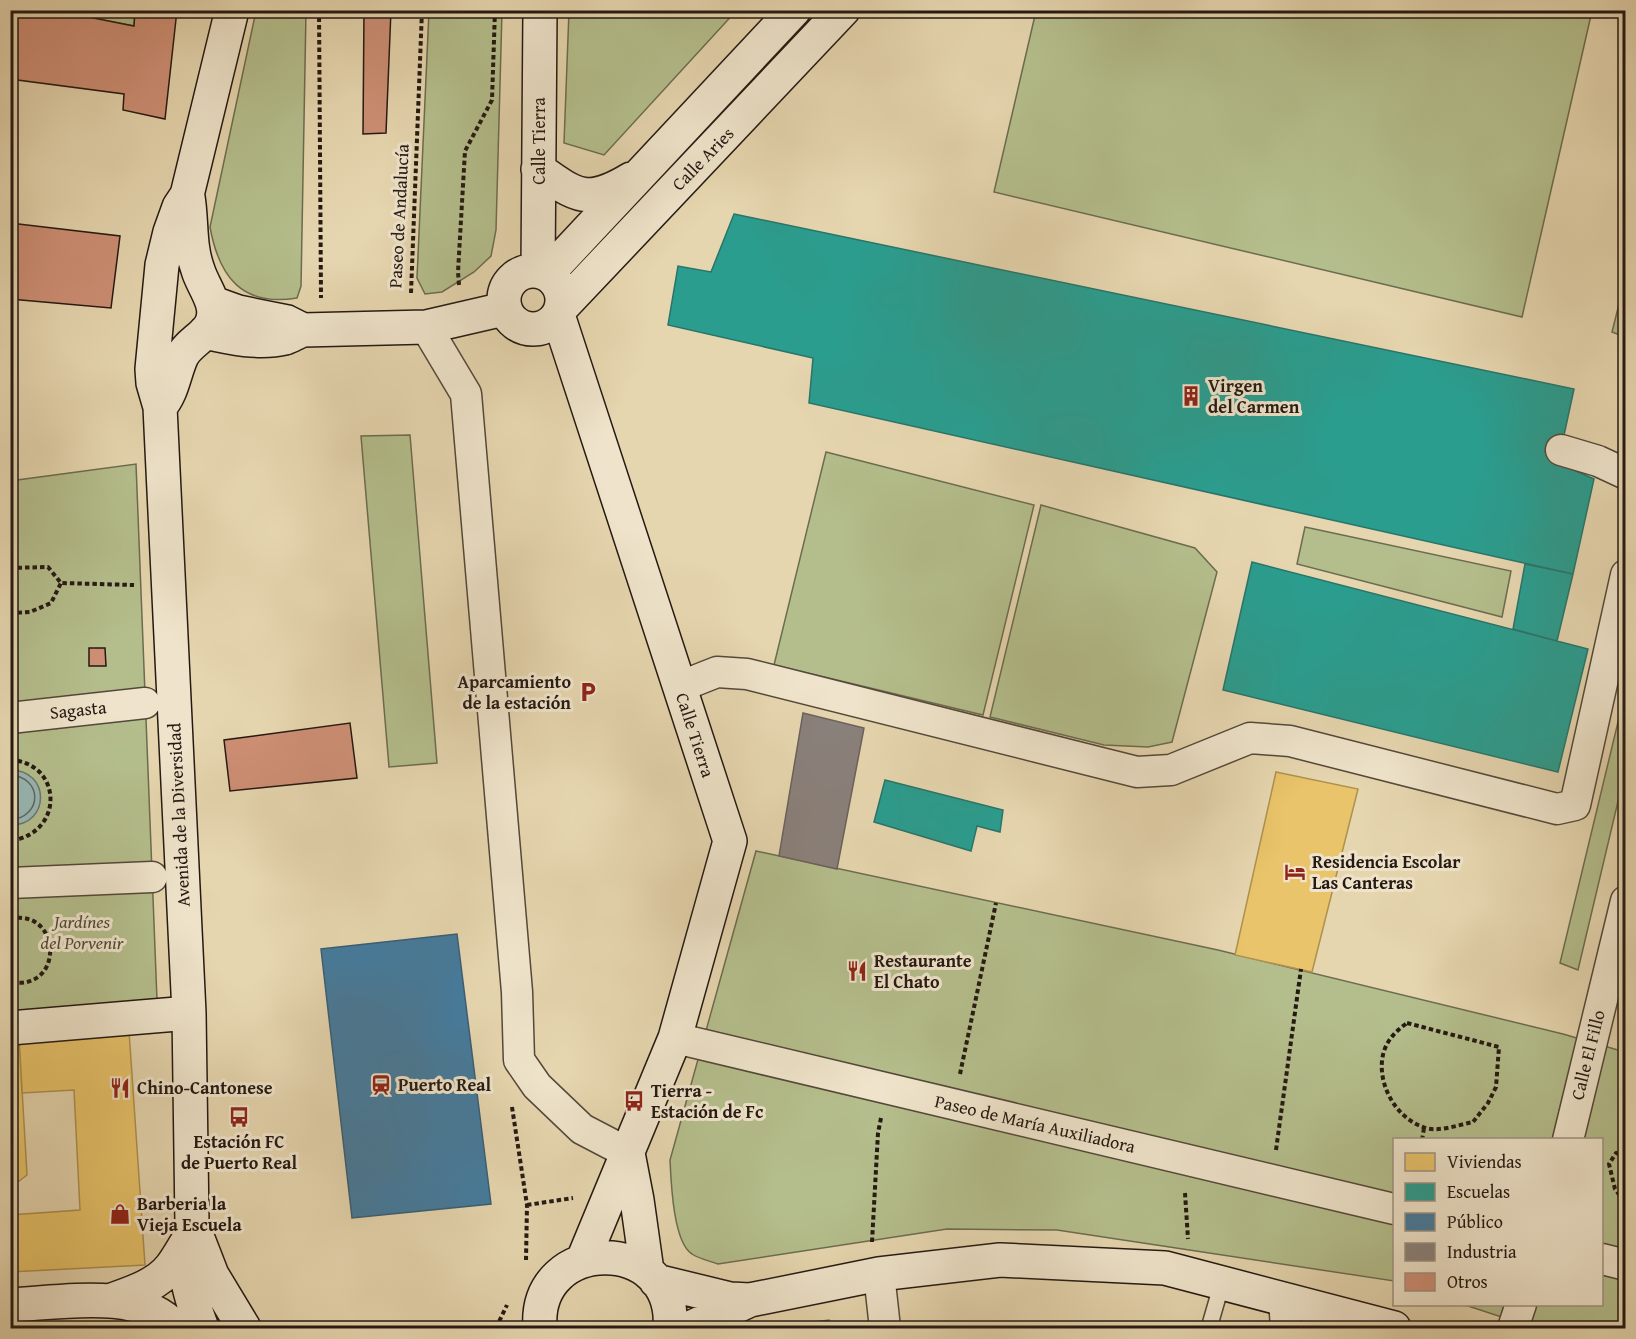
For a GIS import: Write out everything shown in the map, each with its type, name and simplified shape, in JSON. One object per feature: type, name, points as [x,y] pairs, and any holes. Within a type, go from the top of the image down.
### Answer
[{"type":"street","name":"Avenida de la Diversidad","points":[[202,1329],[185,1272],[190,1233],[189,1013],[160,407],[153,383],[152,369],[162,265],[170,232],[179,207],[187,195],[232,10]]},
{"type":"street","name":"Calle Tierra","points":[[540,10],[538,169],[542,273]]},
{"type":"street","name":"Calle Aries","points":[[542,273],[643,172],[794,10]]},
{"type":"street","name":"Calle Aries","points":[[560,311],[843,10]]},
{"type":"street","points":[[538,169],[560,185],[577,193],[597,196],[613,190],[643,172]]},
{"type":"street","name":"Avenida de la Diversidad","points":[[187,195],[191,216],[191,245],[205,316]]},
{"type":"street","points":[[528,271],[542,273],[560,288],[560,311],[552,323],[543,328],[524,329],[509,318],[504,309],[505,289],[519,274],[528,271]]},
{"type":"street","points":[[205,316],[188,340],[169,335],[162,327],[159,308],[165,291],[181,283],[198,285],[205,316],[229,338],[256,340],[285,338],[303,330],[426,327],[504,309]]},
{"type":"street","name":"Calle Tierra","points":[[560,311],[730,841],[675,1038],[583,1260]]},
{"type":"street","points":[[160,407],[168,398],[182,356],[205,316]]},
{"type":"street","points":[[426,327],[466,394],[518,992],[519,1060],[537,1086],[582,1130],[628,1153],[651,1276],[666,1298],[671,1317],[670,1329]]},
{"type":"street","points":[[1561,450],[1598,461],[1626,474]]},
{"type":"street","points":[[679,687],[717,672],[747,674],[1137,772],[1172,770],[1250,738],[1290,741],[1557,809],[1575,805],[1626,575]]},
{"type":"street","name":"Sagasta","points":[[10,718],[145,703]]},
{"type":"street","points":[[10,883],[152,877]]},
{"type":"street","name":"Calle El Fillo","points":[[1568,1138],[1625,907]]},
{"type":"street","points":[[10,1028],[189,1013]]},
{"type":"street","name":"Paseo de María Auxiliadora","points":[[675,1038],[1393,1209]]},
{"type":"street","name":"Avenida de la Diversidad","points":[[190,1233],[244,1329]]},
{"type":"street","points":[[112,1300],[135,1292],[170,1269],[190,1233]]},
{"type":"street","points":[[516,1329],[542,1314],[553,1283],[566,1270],[583,1260],[605,1257],[627,1260],[651,1276],[730,1299],[750,1300]]},
{"type":"street","points":[[1603,1259],[1626,1265]]},
{"type":"street","points":[[690,1329],[750,1300],[877,1261],[1000,1260],[1165,1268],[1222,1283],[1285,1314],[1394,1329]]},
{"type":"street","points":[[877,1261],[885,1329]]},
{"type":"street","points":[[10,1305],[112,1300],[147,1307],[175,1329]]},
{"type":"street","points":[[1513,1329],[1521,1306]]},
{"type":"lane","points":[[1209,1329],[1222,1283]]},
{"type":"path","points":[[319,10],[321,301],[332,300]]},
{"type":"path","name":"Paseo de Andalucía","points":[[411,297],[422,10]]},
{"type":"path","points":[[10,568],[48,567],[61,583],[141,585]]},
{"type":"path","points":[[10,614],[30,612],[51,603],[61,583]]},
{"type":"path","points":[[10,760],[26,762],[37,770],[46,781],[51,795],[50,809],[36,833],[23,840],[10,842]]},
{"type":"path","points":[[954,1104],[996,903]]},
{"type":"path","points":[[10,919],[27,919],[37,923],[44,930],[51,949],[50,960],[38,977],[28,982],[10,982]]},
{"type":"path","points":[[1272,1180],[1301,969]]},
{"type":"path","points":[[1407,1023],[1499,1047],[1496,1087],[1488,1103],[1473,1122],[1445,1128],[1424,1128],[1400,1114],[1387,1092],[1382,1069],[1384,1050],[1395,1032],[1407,1023]]},
{"type":"path","points":[[877,1261],[872,1241],[878,1133],[887,1088]]},
{"type":"path","points":[[1422,1138],[1424,1128]]},
{"type":"path","points":[[1626,1156],[1616,1153],[1609,1164],[1615,1189],[1626,1204]]},
{"type":"path","points":[[1183,1159],[1188,1240]]},
{"type":"green space","points":[[569,10],[736,11],[604,155],[564,143]]},
{"type":"green space","points":[[78,11],[135,11],[134,26],[78,15]]},
{"type":"green space","points":[[256,11],[306,11],[301,286],[297,298],[278,300],[261,298],[236,285],[220,260],[210,227]]},
{"type":"green space","points":[[429,11],[502,11],[496,230],[491,256],[474,272],[442,292],[425,294],[417,278]]},
{"type":"green space","points":[[1036,11],[1592,11],[1522,317],[994,192]]},
{"type":"green space","points":[[1625,280],[1625,337],[1612,332]]},
{"type":"green space","points":[[410,435],[437,763],[389,767],[361,436]]},
{"type":"green space","points":[[826,452],[1034,505],[983,715],[774,665]]},
{"type":"green space","name":"Jardínes del Porvenir","points":[[136,464],[157,1000],[11,1011],[10,481]]},
{"type":"green space","points":[[1041,505],[1195,548],[1217,572],[1172,742],[1148,747],[1104,745],[990,717]]},
{"type":"green space","points":[[1305,527],[1511,571],[1502,617],[1297,564]]},
{"type":"green space","points":[[1625,693],[1625,772],[1578,970],[1560,963]]},
{"type":"green space","points":[[756,851],[1218,950],[1563,1034],[1625,1052],[1625,1328],[1535,1328],[1468,1306],[1603,1306],[1603,1138],[1393,1138],[1393,1281],[1057,1230],[947,1229],[718,1264],[692,1254],[681,1237],[672,1196],[670,1160]]},
{"type":"green space","points":[[829,1320],[830,1328],[768,1328]]},
{"type":"water","points":[[10,770],[23,772],[33,779],[39,787],[41,798],[39,808],[33,816],[24,823],[11,825]]},
{"type":"building: Viviendas","name":"Residencia Escolar Las Canteras","points":[[1276,772],[1358,789],[1312,972],[1235,955]]},
{"type":"building: Viviendas","points":[[129,1031],[145,1265],[10,1272],[10,1215],[80,1210],[74,1090],[22,1093],[19,1037]]},
{"type":"building: Viviendas","points":[[19,1037],[27,1175],[10,1188],[10,1038]]},
{"type":"building: Escuelas","name":"Virgen del Carmen","points":[[734,214],[1574,389],[1558,463],[1594,479],[1573,574],[809,403],[813,358],[668,325],[678,266],[711,272]]},
{"type":"building: Escuelas","points":[[1252,562],[1588,649],[1558,772],[1223,690]]},
{"type":"building: Escuelas","points":[[1525,564],[1573,574],[1557,641],[1513,629]]},
{"type":"building: Escuelas","points":[[885,780],[1003,810],[1000,832],[977,826],[971,851],[874,822]]},
{"type":"building: Público","points":[[457,934],[491,1204],[352,1218],[321,949]]},
{"type":"building: Industria","points":[[803,713],[864,728],[837,869],[779,856]]},
{"type":"building: Otros","points":[[11,10],[78,10],[78,15],[134,26],[135,10],[177,10],[165,119],[123,110],[124,94],[10,79]]},
{"type":"building: Otros","points":[[364,10],[391,10],[386,133],[363,134]]},
{"type":"building: Otros","points":[[10,223],[120,236],[111,308],[10,299]]},
{"type":"building: Otros","points":[[89,648],[105,648],[106,666],[89,666]]},
{"type":"building: Otros","points":[[350,723],[357,778],[230,791],[224,740]]},
{"type":"place","name":"Virgen del Carmen","points":[[1191,396]]},
{"type":"place","name":"Aparcamiento de la estación","points":[[588,692]]},
{"type":"place","name":"Residencia Escolar Las Canteras","points":[[1295,872]]},
{"type":"place","name":"Restaurante El Chato","points":[[857,971]]},
{"type":"place","name":"Puerto Real","points":[[381,1085]]},
{"type":"place","name":"Chino-Cantonese","points":[[120,1088]]},
{"type":"place","name":"Tierra - Estación de Fc","points":[[634,1101]]},
{"type":"place","name":"Estación FC de Puerto Real","points":[[239,1117]]},
{"type":"place","name":"Barberia la Vieja Escuela","points":[[120,1214]]}]
